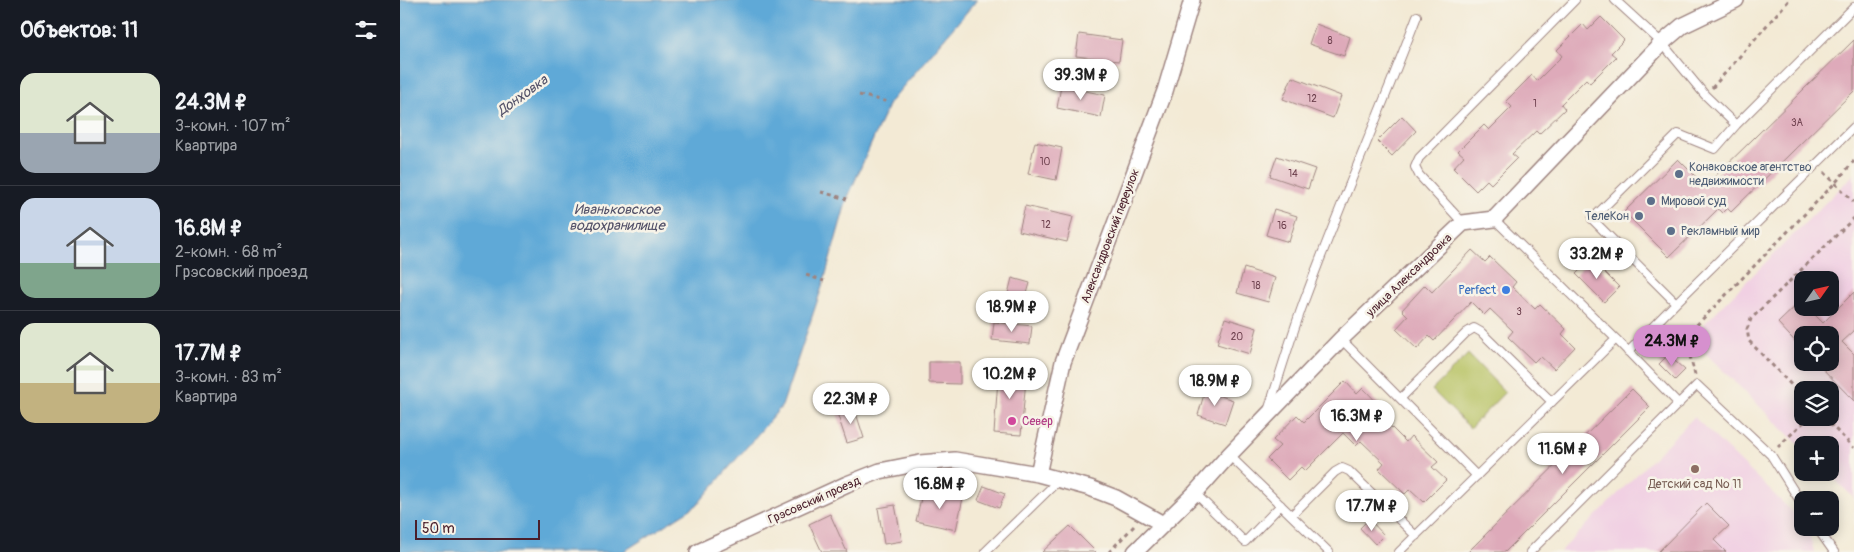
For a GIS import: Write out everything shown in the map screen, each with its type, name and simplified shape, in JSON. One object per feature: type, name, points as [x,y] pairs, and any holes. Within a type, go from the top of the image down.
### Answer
[{"type":"street","name":"Александровский переулок","points":[[1038,474],[1063,362],[1165,91],[1192,0]]},
{"type":"street","points":[[1494,219],[1662,44],[1682,26],[1736,0]]},
{"type":"street","name":"улица Александровка","points":[[1135,552],[1195,493],[1341,339],[1463,224],[1494,219]]},
{"type":"street","name":"Грэсовский проезд","points":[[698,552],[847,484],[880,471],[920,462],[955,460],[1038,474],[1090,488],[1116,498],[1163,524]]},
{"type":"lane","points":[[1463,224],[1419,175],[1415,167],[1419,158],[1575,0]]},
{"type":"lane","points":[[1615,0],[1662,44],[1706,95],[1736,125]]},
{"type":"lane","points":[[1676,303],[1592,219],[1678,134],[1715,148],[1854,8]]},
{"type":"lane","points":[[1266,417],[1305,298],[1417,16]]},
{"type":"lane","points":[[1628,352],[1854,127]]},
{"type":"lane","points":[[1494,219],[1616,339],[1678,404]]},
{"type":"lane","points":[[1401,398],[1474,328],[1481,332],[1552,402]]},
{"type":"lane","points":[[1341,339],[1477,476]]},
{"type":"lane","points":[[1399,552],[1616,339]]},
{"type":"lane","points":[[1530,552],[1697,385],[1770,454],[1794,492]]},
{"type":"lane","points":[[1229,455],[1329,552]]},
{"type":"lane","points":[[1292,515],[1335,472],[1342,468],[1349,471],[1416,536]]},
{"type":"lane","points":[[986,552],[1060,480]]},
{"type":"lane","points":[[1195,493],[1245,542],[1281,505]]},
{"type":"lane","points":[[1823,536],[1834,552]]},
{"type":"path","points":[[1706,95],[1789,0]]},
{"type":"path","points":[[859,95],[890,102]]},
{"type":"path","points":[[1697,385],[1685,336],[1835,183],[1854,161]]},
{"type":"path","points":[[1816,164],[1854,202]]},
{"type":"path","points":[[820,192],[847,199]]},
{"type":"path","points":[[1794,388],[1749,341],[1747,329],[1751,319],[1854,218]]},
{"type":"path","points":[[806,275],[824,281]]},
{"type":"path","points":[[1770,454],[1800,426]]},
{"type":"path","points":[[1832,426],[1854,448]]},
{"type":"path","points":[[1109,552],[1146,514]]},
{"type":"shaded area","points":[[1854,174],[1854,498],[1836,481],[1839,481],[1839,436],[1794,436],[1794,440],[1690,338]]},
{"type":"shaded area","name":"Детский сад № 11","points":[[1694,417],[1794,513],[1794,536],[1810,536],[1814,552],[1560,552]]},
{"type":"green space","points":[[1468,354],[1505,392],[1470,428],[1432,390]]},
{"type":"water","name":"Иваньковское водохранилище","points":[[400,0],[977,0],[889,103],[847,199],[824,281],[782,406],[697,505],[623,552],[400,552]]},
{"type":"building","points":[[1601,17],[1624,40],[1611,53],[1616,57],[1590,83],[1586,79],[1561,104],[1565,109],[1539,134],[1536,131],[1512,154],[1517,158],[1491,184],[1487,180],[1476,191],[1453,168],[1464,156],[1458,151],[1484,125],[1489,130],[1512,107],[1506,101],[1532,75],[1537,81],[1562,56],[1557,50],[1583,24],[1588,30]]},
{"type":"building","points":[[1316,24],[1350,37],[1344,56],[1309,44]]},
{"type":"building","points":[[1079,34],[1122,40],[1119,61],[1076,56]]},
{"type":"building","points":[[1854,40],[1854,91],[1731,212],[1727,208],[1722,213],[1718,209],[1669,257],[1624,212],[1678,159],[1705,186]]},
{"type":"building","points":[[1292,77],[1341,96],[1333,118],[1283,99]]},
{"type":"building","points":[[1061,86],[1105,95],[1101,117],[1057,108]]},
{"type":"building","points":[[1402,116],[1416,131],[1392,156],[1377,141]]},
{"type":"building","points":[[1035,142],[1062,148],[1056,180],[1028,174]]},
{"type":"building","points":[[1277,156],[1315,169],[1308,189],[1270,176]]},
{"type":"building","points":[[1025,206],[1073,217],[1067,242],[1019,231]]},
{"type":"building","points":[[1274,209],[1297,216],[1289,242],[1266,235]]},
{"type":"building","points":[[1472,250],[1485,262],[1490,257],[1516,282],[1512,287],[1535,309],[1540,304],[1566,329],[1562,334],[1575,347],[1554,369],[1540,356],[1534,362],[1508,337],[1513,331],[1490,309],[1484,315],[1471,302],[1434,341],[1429,336],[1417,349],[1396,329],[1408,316],[1402,310],[1425,285],[1432,292]]},
{"type":"building","points":[[1591,259],[1619,287],[1604,302],[1576,274]]},
{"type":"building","points":[[1244,268],[1275,278],[1268,302],[1237,293]]},
{"type":"building","points":[[1012,278],[1030,283],[1024,304],[1007,298]]},
{"type":"building","points":[[1854,292],[1854,331],[1842,342],[1854,354],[1854,401],[1839,386],[1839,381],[1835,381],[1825,371],[1839,371],[1839,326],[1794,326],[1794,340],[1778,323],[1794,308],[1794,316],[1816,316],[1823,323],[1830,316],[1839,316],[1839,307]]},
{"type":"building","points":[[1225,318],[1257,328],[1250,354],[1217,344]]},
{"type":"building","points":[[994,322],[1032,326],[1030,344],[992,340]]},
{"type":"building","points":[[1668,355],[1685,370],[1675,380],[1659,364]]},
{"type":"building","points":[[929,362],[960,362],[960,384],[929,383]]},
{"type":"building","points":[[999,366],[1027,368],[1021,435],[994,433]]},
{"type":"building","points":[[1345,381],[1357,394],[1363,388],[1388,414],[1383,419],[1406,442],[1411,436],[1438,462],[1432,467],[1446,480],[1424,502],[1410,489],[1405,494],[1379,469],[1384,463],[1361,441],[1356,446],[1343,433],[1305,471],[1301,467],[1288,480],[1267,459],[1280,446],[1273,440],[1297,415],[1304,422]]},
{"type":"building","points":[[1632,389],[1650,407],[1505,552],[1468,552]]},
{"type":"building","points":[[1205,391],[1233,400],[1225,424],[1198,415]]},
{"type":"building","points":[[854,407],[864,438],[847,443],[837,413]]},
{"type":"building","points":[[984,486],[1005,494],[999,508],[978,500]]},
{"type":"building","points":[[923,489],[963,498],[956,530],[916,521]]},
{"type":"building","points":[[1706,503],[1729,526],[1714,540],[1726,552],[1658,552]]},
{"type":"building","points":[[895,505],[902,541],[884,544],[878,508]]},
{"type":"building","points":[[830,514],[847,552],[822,552],[809,524]]},
{"type":"building","points":[[1369,519],[1384,535],[1375,544],[1360,528]]},
{"type":"building","points":[[1070,526],[1096,552],[1042,552]]},
{"type":"place","name":"Конаковское агентство недвижимости","points":[[1679,174]]},
{"type":"place","name":"Мировой суд","points":[[1651,201]]},
{"type":"place","name":"ТелеКон","points":[[1639,216]]},
{"type":"place","name":"Рекламный мир","points":[[1671,231]]},
{"type":"place","name":"Perfect","points":[[1506,290]]},
{"type":"place","name":"Север","points":[[1012,421]]},
{"type":"place","name":"Детский сад № 11","points":[[1695,469]]},
{"type":"water label","name":"Донховка","points":[[522,95]]}]
